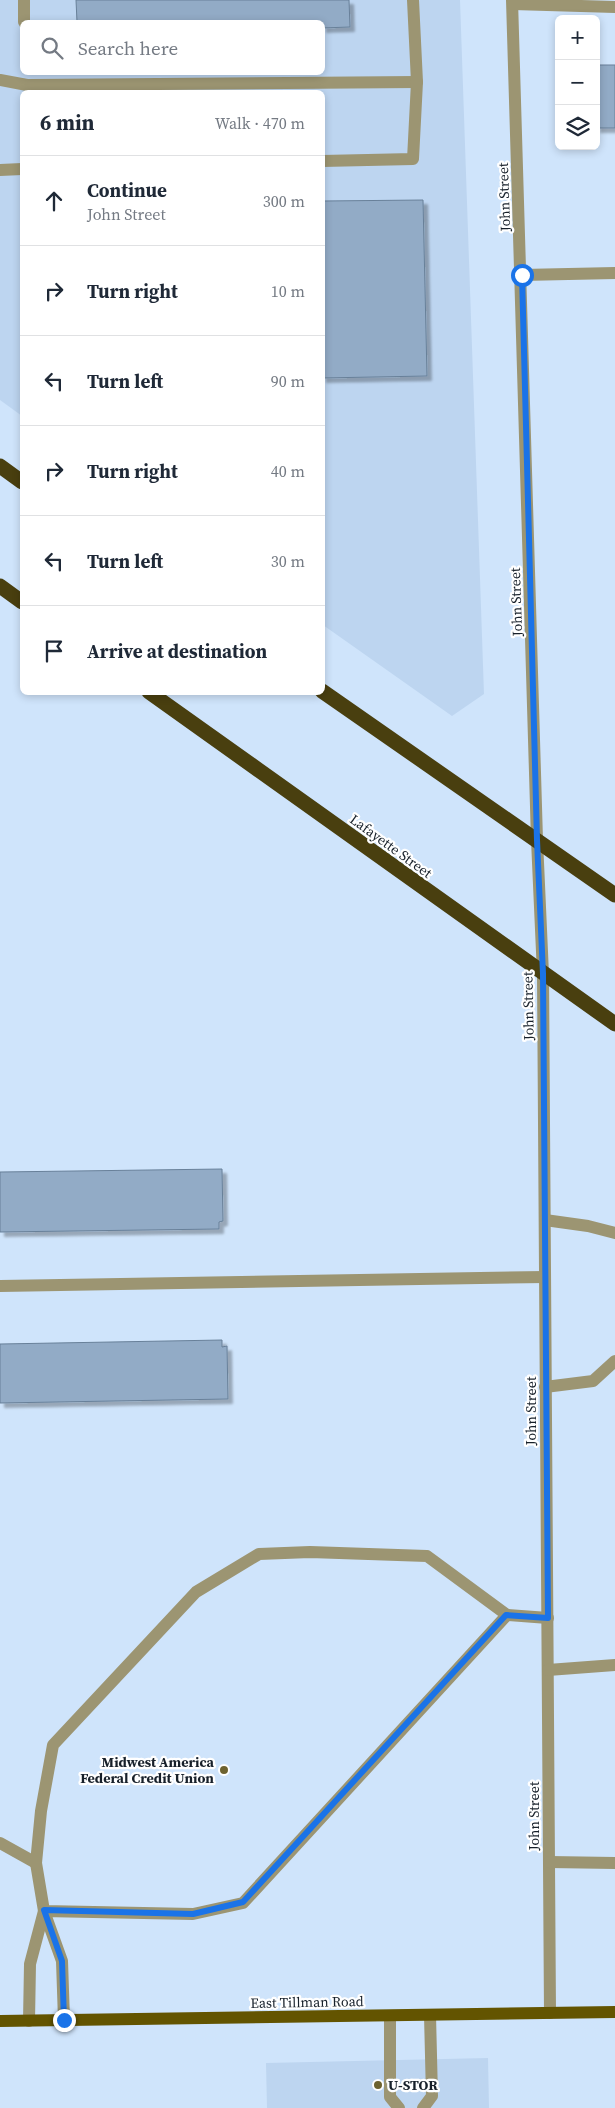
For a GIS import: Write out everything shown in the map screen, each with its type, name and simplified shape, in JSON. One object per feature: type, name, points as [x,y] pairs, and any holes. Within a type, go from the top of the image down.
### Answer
[{"type":"highway","points":[[0,466],[20,481]]},
{"type":"highway","points":[[0,586],[20,601]]},
{"type":"highway","points":[[325,693],[615,895]]},
{"type":"highway","name":"Lafayette Street","points":[[153,695],[615,1024]]},
{"type":"main road","name":"East Tillman Road","points":[[0,2021],[615,2012]]},
{"type":"street","points":[[24,0],[24,20]]},
{"type":"street","points":[[325,161],[413,159],[417,82],[413,0]]},
{"type":"street","points":[[512,2],[615,7]]},
{"type":"street","name":"John Street","points":[[512,2],[522,275],[537,840],[543,974],[550,2013]]},
{"type":"street","points":[[0,80],[27,83],[417,82]]},
{"type":"street","points":[[0,170],[20,169]]},
{"type":"street","points":[[522,275],[615,273]]},
{"type":"street","points":[[545,1220],[588,1226],[615,1233]]},
{"type":"street","points":[[0,1286],[545,1277]]},
{"type":"street","points":[[545,1387],[593,1381],[615,1361]]},
{"type":"street","points":[[64,2020],[62,1961],[44,1910],[36,1863],[41,1811],[53,1745],[196,1592],[259,1554],[310,1552],[427,1556],[506,1615],[548,1618]]},
{"type":"street","points":[[44,1910],[193,1914],[243,1902],[506,1615]]},
{"type":"street","points":[[548,1670],[615,1664]]},
{"type":"street","points":[[0,1843],[36,1863]]},
{"type":"street","points":[[549,1862],[615,1863]]},
{"type":"street","points":[[29,2020],[30,1964],[44,1910]]},
{"type":"street","points":[[423,2108],[432,2096],[430,2015]]},
{"type":"street","points":[[390,2016],[390,2097],[399,2108]]},
{"type":"shaded area","points":[[0,0],[460,0],[484,694],[452,716],[325,626],[325,90],[20,90],[20,415],[0,400]]},
{"type":"shaded area","name":"U-STOR","points":[[488,2058],[489,2108],[267,2108],[266,2063]]},
{"type":"building","points":[[76,0],[349,0],[350,27],[325,28],[325,20],[77,20]]},
{"type":"building","points":[[600,65],[615,65],[615,128],[600,128]]},
{"type":"building","points":[[423,200],[427,376],[325,378],[325,201]]},
{"type":"building","points":[[222,1169],[223,1221],[219,1222],[219,1229],[0,1232],[0,1172]]},
{"type":"building","points":[[222,1340],[222,1347],[227,1346],[228,1399],[0,1403],[0,1344]]},
{"type":"place","name":"Midwest America Federal Credit Union","points":[[224,1770]]},
{"type":"place","name":"U-STOR","points":[[378,2085]]},
{"type":"route","points":[[64,2020],[62,1961],[44,1910],[193,1914],[243,1902],[506,1615],[548,1618],[543,974],[537,840],[522,275]]}]
